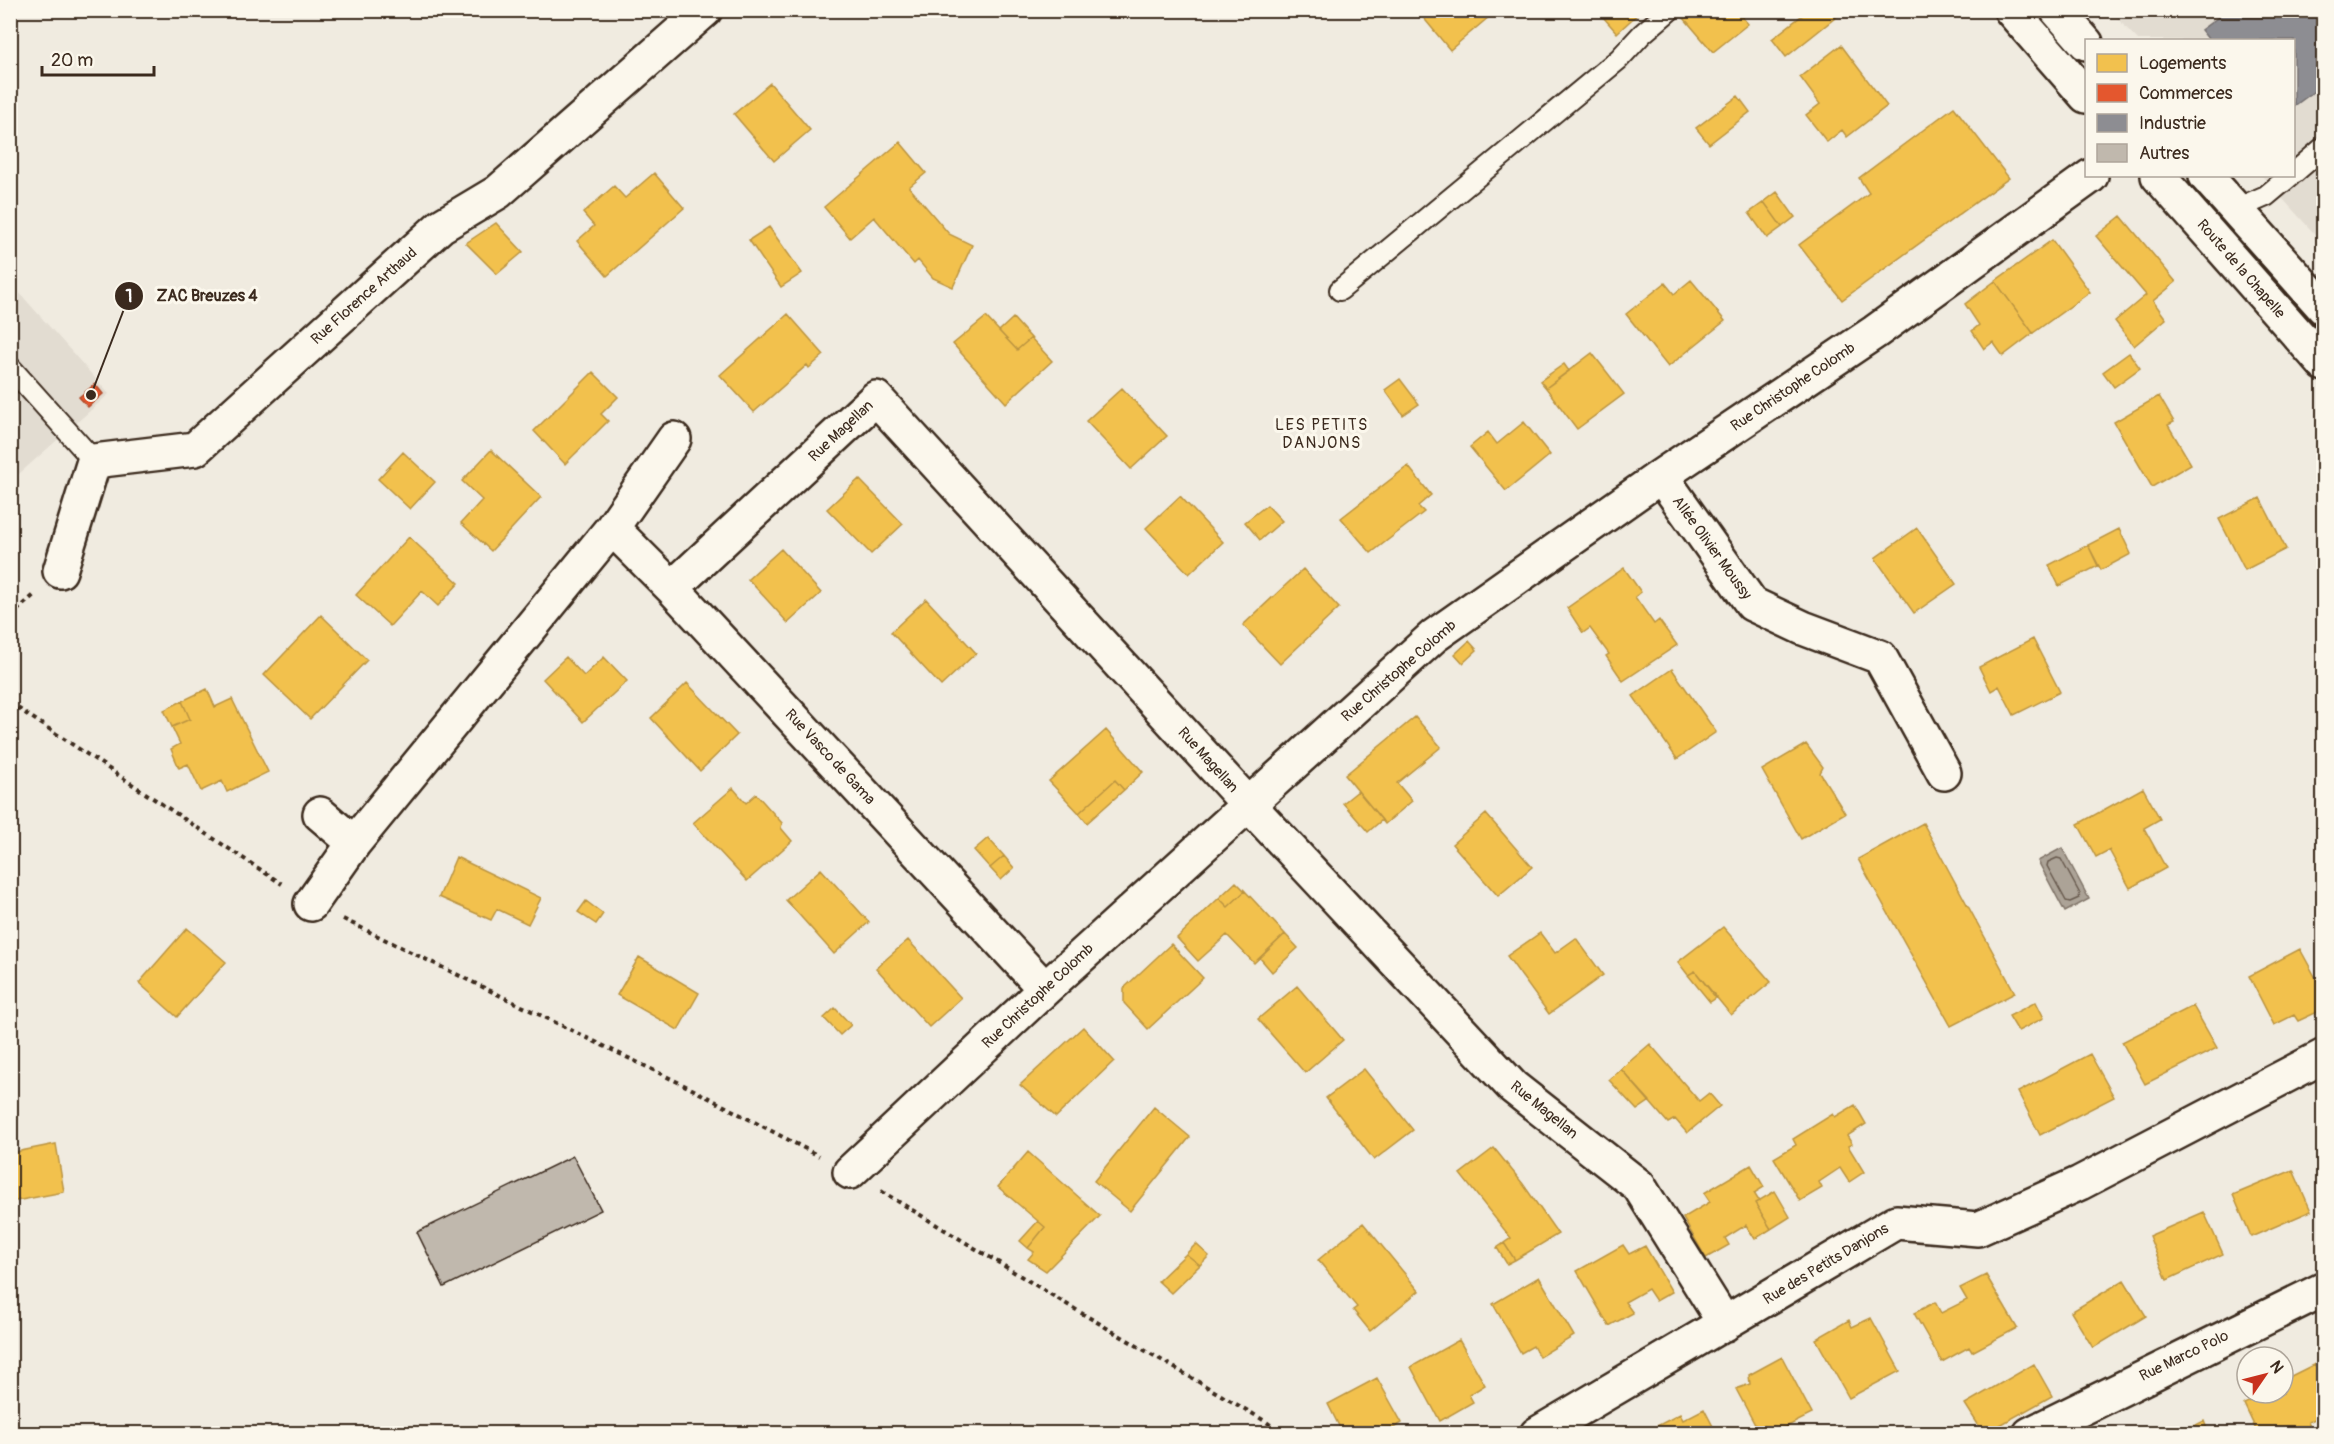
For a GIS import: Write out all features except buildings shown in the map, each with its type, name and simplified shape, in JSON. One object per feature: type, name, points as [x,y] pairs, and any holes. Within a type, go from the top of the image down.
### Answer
[{"type":"street","name":"Rue Florence Arthaud","points":[[94,461],[195,449],[441,226],[498,192],[705,10]]},
{"type":"street","points":[[2011,10],[2085,95]]},
{"type":"street","points":[[2057,10],[2085,42]]},
{"type":"street","name":"Rue Christophe Colomb","points":[[850,1172],[1045,989],[1434,636],[1661,476],[1875,332],[2090,177]]},
{"type":"street","name":"Route de la Chapelle","points":[[2159,177],[2324,364]]},
{"type":"street","points":[[2207,177],[2324,308]]},
{"type":"street","name":"Rue Magellan","points":[[672,588],[876,398],[1248,804],[1513,1087],[1639,1186],[1725,1324]]},
{"type":"street","points":[[311,904],[354,843],[612,528],[674,439]]},
{"type":"street","points":[[60,571],[94,461]]},
{"type":"street","name":"Allée Olivier Moussy","points":[[1661,476],[1752,604],[1803,628],[1880,657],[1944,773]]},
{"type":"street","name":"Rue Vasco de Gama","points":[[612,528],[672,588],[1045,989]]},
{"type":"street","points":[[320,814],[354,843]]},
{"type":"street","name":"Rue des Petits Danjons","points":[[1537,1434],[1896,1222],[1978,1229],[2080,1183],[2324,1056]]},
{"type":"street","name":"Rue Marco Polo","points":[[2041,1431],[2324,1289]]},
{"type":"lane","points":[[1340,290],[1619,59],[1642,34],[1670,10]]},
{"type":"lane","points":[[2295,171],[2324,147]]},
{"type":"lane","points":[[2236,209],[2266,196],[2288,177]]},
{"type":"lane","points":[[10,367],[94,461]]},
{"type":"path","points":[[10,702],[311,904]]},
{"type":"shaded area","points":[[2110,11],[2323,11],[2323,243],[2263,177],[2295,177],[2295,39],[2137,39]]},
{"type":"shaded area","points":[[10,282],[109,394],[11,481],[10,481]]},
{"type":"water","points":[[2062,848],[2089,899],[2065,912],[2038,861]]},
{"type":"place","name":"ZAC Breuzes 4","points":[[91,395]]},
{"type":"district","name":"LES PETITS DANJONS","points":[[1322,434]]}]
